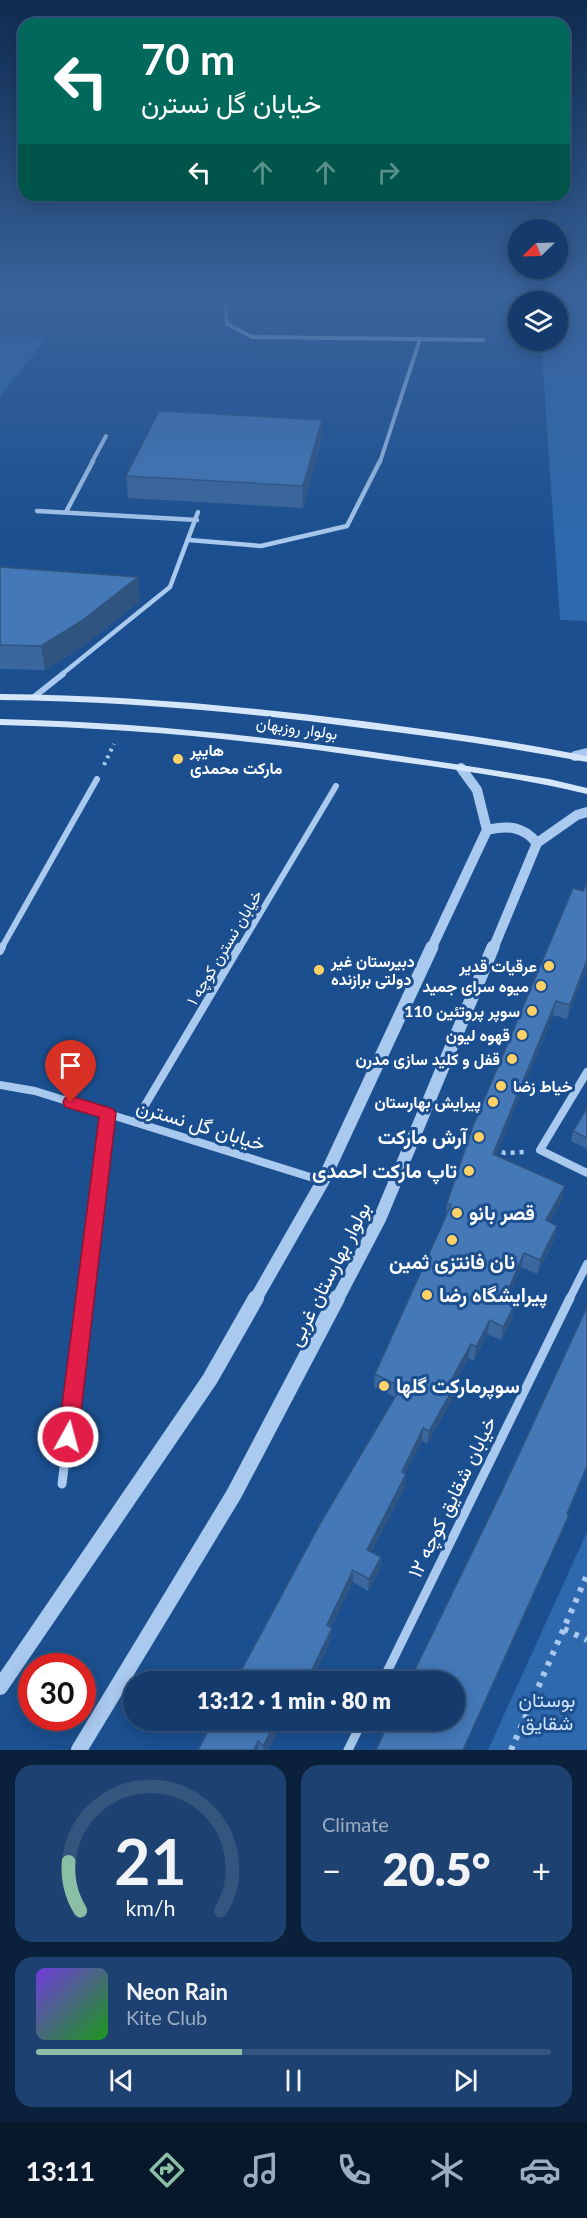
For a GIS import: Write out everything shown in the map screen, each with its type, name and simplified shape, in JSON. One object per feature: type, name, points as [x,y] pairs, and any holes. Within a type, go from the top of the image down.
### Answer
[{"type":"main road","name":"بولوار روزبهان","points":[[0,697],[166,701],[275,713],[583,756]]},
{"type":"main road","name":"بولوار روزبهان","points":[[0,722],[38,722],[267,739],[461,768],[587,791]]},
{"type":"street","points":[[189,540],[261,546],[347,526],[385,452],[408,378]]},
{"type":"street","points":[[66,512],[106,436]]},
{"type":"street","points":[[37,511],[197,520]]},
{"type":"street","points":[[34,697],[170,587],[197,520],[198,512]]},
{"type":"street","points":[[0,1687],[210,1379],[323,1181],[487,830],[477,790],[461,768]]},
{"type":"street","points":[[0,951],[97,779]]},
{"type":"street","name":"خیابان نسترن کوچه ۱","points":[[135,1122],[336,786]]},
{"type":"street","points":[[487,830],[501,826],[516,827],[530,833],[537,843],[578,815],[587,812]]},
{"type":"street","name":"بولوار بهارستان غربی","points":[[79,1750],[234,1494],[380,1218],[537,843]]},
{"type":"street","points":[[587,1072],[540,1150],[587,1173]]},
{"type":"street","name":"خیابان گل نسترن","points":[[0,1085],[35,1091],[323,1181]]},
{"type":"street","points":[[62,1484],[108,1113]]},
{"type":"street","name":"خیابان شقایق کوچه ۱۲","points":[[387,1671],[587,1264]]},
{"type":"street","points":[[348,1750],[358,1731]]},
{"type":"path","points":[[97,779],[114,744]]},
{"type":"path","points":[[460,1140],[506,1153],[540,1150]]},
{"type":"path","points":[[511,1750],[587,1575]]},
{"type":"path","points":[[564,1629],[587,1640]]},
{"type":"green space","points":[[0,378],[15,378],[0,396]]},
{"type":"green space","points":[[543,378],[587,378],[587,621],[560,620]]},
{"type":"green space","name":"بوستان شقایق","points":[[587,1532],[587,1750],[488,1750]]},
{"type":"building","points":[[159,411],[322,420],[303,486],[126,476]]},
{"type":"building","points":[[0,567],[138,577],[80,622],[41,646],[0,645]]},
{"type":"building","points":[[587,882],[587,960],[570,1005],[556,1001],[493,1154],[565,1186],[546,1220],[557,1226],[540,1260],[524,1253],[504,1300],[514,1306],[503,1327],[490,1320],[476,1347],[471,1344],[449,1384],[454,1387],[429,1431],[423,1428],[402,1472],[406,1474],[367,1550],[381,1557],[369,1579],[353,1570],[327,1625],[332,1628],[311,1671],[241,1671],[321,1522],[401,1387],[375,1374],[451,1205],[447,1203],[473,1126],[573,888],[583,891]]},
{"type":"building","points":[[587,1108],[587,1138],[573,1131]]},
{"type":"building","points":[[587,1307],[587,1466],[567,1514],[569,1515],[463,1750],[376,1750],[385,1731],[465,1731],[465,1671],[414,1671],[500,1495]]},
{"type":"building","points":[[208,1731],[271,1731],[263,1746],[258,1741],[254,1750],[198,1750]]},
{"type":"place","name":"هایپر مارکت محمدی","points":[[178,759]]},
{"type":"place","name":"عرقیات قدیر","points":[[549,966]]},
{"type":"place","name":"دبیرستان غیر دولتی برازنده","points":[[319,970]]},
{"type":"place","name":"میوه سرای جمید","points":[[541,986]]},
{"type":"place","name":"سوپر پروتئین 110","points":[[532,1011]]},
{"type":"place","name":"قهوه لیون","points":[[522,1035]]},
{"type":"place","name":"قفل و کلید سازی مدرن","points":[[512,1059]]},
{"type":"place","name":"خیاط زضا","points":[[501,1086]]},
{"type":"place","name":"پیرایش بهارستان","points":[[493,1102]]},
{"type":"place","name":"آرش مارکت","points":[[479,1137]]},
{"type":"place","name":"تاپ مارکت احمدی","points":[[469,1171]]},
{"type":"place","name":"قصر بانو","points":[[457,1213]]},
{"type":"place","name":"نان فانتزی ثمین","points":[[452,1240]]},
{"type":"place","name":"پیرایشگاه رضا","points":[[427,1295]]},
{"type":"place","name":"سوپرمارکت گلها","points":[[384,1386]]},
{"type":"route","points":[[68,1437],[108,1113],[71,1102]]}]
